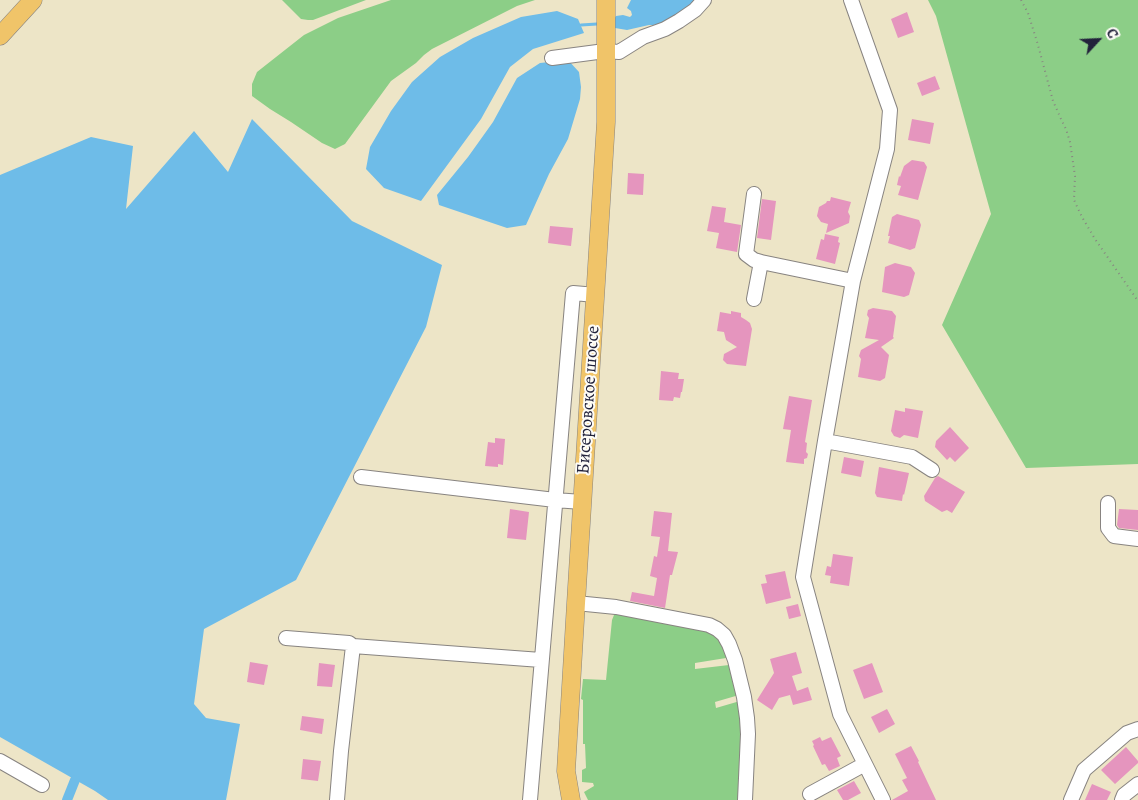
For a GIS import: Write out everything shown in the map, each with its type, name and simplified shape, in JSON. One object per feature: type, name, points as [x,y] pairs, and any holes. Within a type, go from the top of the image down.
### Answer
[{"type":"main road","points":[[0,35],[33,0]]},
{"type":"main road","name":"Бисеровское шоссе","points":[[571,800],[566,771],[606,122],[606,0]]},
{"type":"lane","points":[[552,58],[606,51],[619,52],[643,37],[665,29],[687,16],[696,10],[704,0]]},
{"type":"lane","points":[[851,0],[890,110],[887,149],[853,281],[803,577],[840,714],[883,800]]},
{"type":"lane","points":[[754,194],[746,254],[754,260],[761,262],[853,281]]},
{"type":"lane","points":[[754,299],[761,262]]},
{"type":"lane","points":[[533,797],[541,660],[573,294],[596,295]]},
{"type":"lane","points":[[825,441],[912,457],[932,470]]},
{"type":"lane","points":[[361,477],[582,502]]},
{"type":"lane","points":[[1108,503],[1108,528],[1114,536],[1138,539]]},
{"type":"lane","points":[[576,603],[616,606],[702,624],[717,629],[724,635],[729,644],[744,696],[747,718],[745,800]]},
{"type":"lane","points":[[286,638],[349,643],[354,646],[541,660]]},
{"type":"lane","points":[[336,800],[354,646]]},
{"type":"lane","points":[[1071,800],[1084,770],[1127,733],[1138,729]]},
{"type":"lane","points":[[0,761],[42,785]]},
{"type":"lane","points":[[810,794],[865,764]]},
{"type":"lane","points":[[1122,800],[1124,795],[1138,784]]},
{"type":"path","points":[[1021,0],[1028,13],[1053,101],[1070,142],[1075,176],[1074,200],[1095,239],[1138,301]]},
{"type":"green space","points":[[282,0],[366,0],[313,20],[308,20],[301,19]]},
{"type":"green space","points":[[391,0],[535,0],[517,6],[432,49],[391,81],[345,144],[335,149],[322,143],[252,96],[252,84],[257,72],[304,35],[338,18]]},
{"type":"green space","points":[[928,0],[1138,0],[1138,464],[1026,468],[942,325],[991,214],[936,16]]},
{"type":"green space","points":[[617,613],[706,629],[720,639],[727,653],[726,658],[695,663],[695,669],[729,665],[739,695],[715,702],[716,708],[740,701],[743,733],[740,760],[742,775],[740,800],[588,800],[584,792],[594,786],[593,783],[582,782],[582,770],[586,768],[585,744],[583,744],[583,700],[581,699],[583,679],[606,680],[612,620]]},
{"type":"water","points":[[631,0],[697,0],[675,17],[662,23],[627,30],[615,28],[614,19],[616,16],[630,17],[632,15],[631,11],[627,8]]},
{"type":"water","points":[[557,11],[578,19],[584,33],[533,49],[510,67],[481,119],[421,201],[384,188],[366,169],[370,147],[391,111],[412,82],[440,57],[473,38],[521,17]]},
{"type":"water","points":[[568,60],[579,72],[580,99],[568,139],[549,174],[526,225],[507,228],[439,205],[437,195],[493,122],[517,78],[540,63]]},
{"type":"water","points":[[252,119],[352,221],[442,265],[426,327],[296,580],[204,629],[194,704],[206,718],[240,724],[226,800],[108,800],[0,737],[0,175],[91,137],[133,146],[126,209],[194,131],[228,172]]},
{"type":"building","points":[[907,12],[914,32],[898,38],[891,19]]},
{"type":"building","points":[[935,76],[940,89],[922,96],[917,83]]},
{"type":"building","points":[[912,119],[934,123],[930,144],[908,140]]},
{"type":"building","points":[[912,160],[924,162],[927,167],[918,200],[898,195],[901,186],[897,185],[899,176],[904,166]]},
{"type":"building","points":[[628,173],[644,174],[643,195],[627,194]]},
{"type":"building","points":[[831,197],[851,202],[848,212],[850,216],[849,223],[826,233],[828,224],[821,222],[817,216],[819,207],[830,201]]},
{"type":"building","points":[[762,199],[776,201],[771,240],[757,238]]},
{"type":"building","points":[[712,206],[726,208],[724,222],[741,225],[737,252],[716,248],[719,233],[707,231]]},
{"type":"building","points":[[897,214],[919,220],[921,225],[915,248],[910,250],[888,243],[892,217]]},
{"type":"building","points":[[550,226],[573,228],[571,246],[548,243]]},
{"type":"building","points":[[825,234],[839,237],[838,242],[840,243],[835,264],[816,259],[821,239],[824,240]]},
{"type":"building","points":[[895,263],[911,267],[915,273],[909,295],[904,297],[882,292],[885,267]]},
{"type":"building","points":[[873,308],[892,311],[896,316],[894,338],[881,347],[889,355],[885,378],[880,381],[858,377],[861,350],[879,340],[865,338],[869,318],[867,315],[868,310]]},
{"type":"building","points":[[731,311],[741,313],[741,317],[750,323],[752,329],[746,366],[727,364],[723,360],[724,354],[737,347],[726,340],[724,332],[717,331],[720,312],[731,314]]},
{"type":"building","points":[[661,371],[679,373],[678,379],[684,379],[680,398],[674,397],[673,401],[659,400]]},
{"type":"building","points":[[789,396],[812,400],[805,442],[807,443],[806,452],[808,454],[807,458],[804,459],[804,464],[786,462],[791,430],[783,429]]},
{"type":"building","points":[[905,408],[923,411],[918,438],[904,435],[900,438],[894,436],[891,431],[895,410],[905,412]]},
{"type":"building","points":[[950,427],[969,448],[955,462],[950,457],[947,460],[935,447],[936,441]]},
{"type":"building","points":[[495,438],[505,439],[503,465],[498,464],[498,467],[485,466],[488,442],[495,443]]},
{"type":"building","points":[[844,457],[864,461],[861,477],[841,473]]},
{"type":"building","points":[[879,467],[909,473],[902,501],[877,497],[875,493]]},
{"type":"building","points":[[938,476],[965,492],[952,513],[947,510],[942,512],[925,501],[924,496]]},
{"type":"building","points":[[510,509],[529,512],[526,540],[507,538]]},
{"type":"building","points":[[1119,509],[1138,510],[1138,530],[1119,528],[1117,525]]},
{"type":"building","points":[[654,511],[672,513],[668,551],[678,552],[672,575],[670,575],[665,608],[630,601],[632,592],[654,596],[657,578],[650,576],[654,556],[657,557],[660,537],[651,536]]},
{"type":"building","points":[[833,554],[853,557],[849,586],[830,583],[831,576],[825,575],[827,566],[831,567]]},
{"type":"building","points":[[785,571],[791,598],[766,604],[761,584],[767,583],[765,575]]},
{"type":"building","points":[[798,604],[801,616],[789,619],[786,607]]},
{"type":"building","points":[[796,652],[802,673],[792,676],[797,691],[808,687],[812,700],[793,705],[790,695],[779,698],[772,710],[757,700],[774,673],[770,659]]},
{"type":"building","points":[[250,662],[268,665],[264,685],[247,682]]},
{"type":"building","points":[[319,663],[335,665],[332,687],[317,686]]},
{"type":"building","points":[[872,663],[883,692],[864,699],[853,670]]},
{"type":"building","points":[[887,709],[895,724],[879,733],[871,717]]},
{"type":"building","points":[[302,716],[324,719],[322,734],[300,730]]},
{"type":"building","points":[[820,737],[822,741],[831,737],[841,756],[837,758],[840,766],[829,771],[825,764],[822,765],[812,741]]},
{"type":"building","points":[[911,746],[936,800],[892,800],[908,791],[902,780],[907,778],[895,754]]},
{"type":"building","points":[[1126,747],[1138,763],[1115,784],[1101,770]]},
{"type":"building","points":[[303,759],[321,761],[318,781],[301,779]]},
{"type":"building","points":[[854,781],[861,793],[848,800],[843,800],[837,790]]},
{"type":"building","points":[[1092,784],[1111,792],[1107,800],[1085,800]]},
{"type":"waterway","points":[[581,25],[597,24]]},
{"type":"waterway","points":[[67,800],[75,780]]}]
